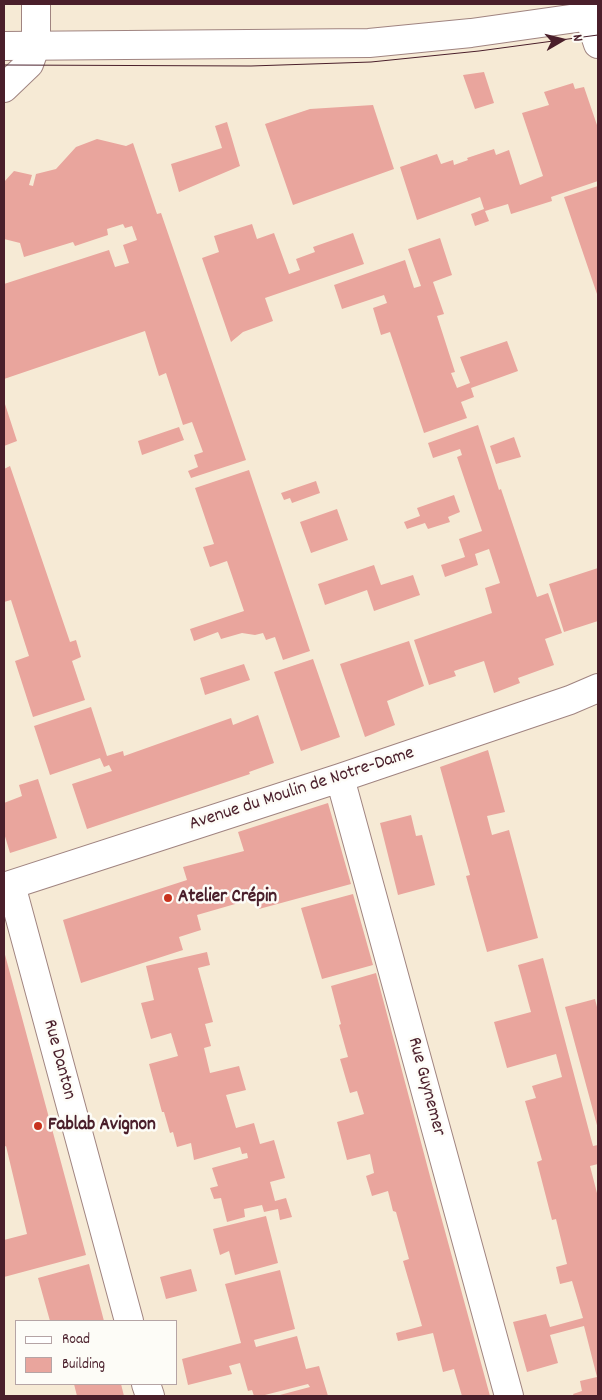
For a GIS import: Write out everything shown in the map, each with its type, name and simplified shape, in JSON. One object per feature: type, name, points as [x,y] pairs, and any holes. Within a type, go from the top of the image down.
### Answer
[{"type":"street","points":[[4,88],[29,64],[36,45],[36,4]]},
{"type":"street","points":[[4,46],[369,43],[594,16],[598,44]]},
{"type":"street","name":"Avenue du Moulin de Notre-Dame","points":[[7,886],[340,778],[570,700],[598,688]]},
{"type":"street","name":"Rue Guynemer","points":[[340,778],[509,1396]]},
{"type":"street","name":"Rue Danton","points":[[7,886],[129,1320]]},
{"type":"building","points":[[484,72],[494,103],[475,109],[463,75]]},
{"type":"building","points":[[573,83],[575,89],[584,87],[598,128],[598,181],[551,197],[552,201],[511,214],[508,204],[485,211],[489,221],[475,226],[471,214],[484,209],[480,197],[417,220],[400,167],[437,154],[441,164],[453,160],[454,165],[468,160],[467,158],[494,149],[496,155],[509,150],[520,185],[543,176],[522,113],[549,105],[544,92]]},
{"type":"building","points":[[373,105],[394,169],[293,205],[265,124],[310,109]]},
{"type":"building","points":[[227,122],[240,166],[179,192],[171,164],[222,148],[215,126]]},
{"type":"building","points":[[97,139],[126,146],[133,143],[157,214],[161,213],[246,460],[191,478],[188,471],[198,467],[194,455],[203,452],[192,422],[183,425],[166,373],[159,376],[145,331],[4,379],[4,284],[109,250],[115,267],[129,263],[123,245],[137,240],[132,226],[125,228],[123,224],[107,229],[108,235],[75,246],[73,242],[24,257],[20,243],[4,239],[4,182],[14,171],[32,175],[29,185],[33,186],[36,174],[56,169],[76,147]]},
{"type":"building","points":[[598,186],[598,297],[564,197]]},
{"type":"building","points":[[252,224],[257,239],[274,233],[289,274],[300,270],[296,259],[315,252],[313,247],[353,233],[364,264],[265,298],[273,321],[243,332],[231,342],[202,258],[219,252],[214,236]]},
{"type":"building","points":[[440,238],[452,275],[433,282],[444,314],[437,316],[455,372],[451,373],[457,388],[470,383],[460,357],[507,341],[518,371],[471,388],[474,397],[461,402],[467,418],[424,433],[390,332],[381,335],[373,308],[387,303],[384,295],[342,309],[334,285],[405,260],[414,288],[421,286],[408,249]]},
{"type":"building","points":[[4,401],[17,441],[4,446]]},
{"type":"building","points":[[478,425],[537,597],[548,593],[562,633],[545,639],[554,665],[518,678],[520,683],[494,693],[484,661],[454,671],[456,676],[429,685],[414,640],[492,613],[485,588],[500,583],[489,549],[475,554],[478,565],[445,577],[441,565],[465,557],[459,539],[482,531],[457,457],[462,455],[460,449],[433,458],[428,443]]},
{"type":"building","points":[[179,427],[184,440],[142,455],[138,441]]},
{"type":"building","points":[[514,437],[521,457],[496,464],[490,446]]},
{"type":"building","points":[[10,466],[70,642],[76,640],[81,657],[72,661],[85,700],[33,717],[15,661],[29,656],[11,600],[4,602],[4,469]]},
{"type":"building","points":[[249,470],[310,651],[283,660],[275,637],[266,640],[263,633],[255,635],[242,633],[221,639],[218,632],[194,641],[190,629],[244,611],[227,561],[210,567],[203,547],[214,544],[195,488]]},
{"type":"building","points":[[316,481],[320,493],[292,503],[290,498],[284,500],[281,493]]},
{"type":"building","points":[[454,495],[460,512],[448,517],[450,522],[428,529],[425,523],[407,529],[404,522],[420,516],[417,508]]},
{"type":"building","points":[[337,509],[348,540],[311,553],[300,522]]},
{"type":"building","points":[[374,565],[381,585],[413,575],[420,595],[374,611],[367,590],[325,605],[318,584]]},
{"type":"building","points":[[598,568],[598,621],[564,632],[549,584]]},
{"type":"building","points":[[409,641],[424,686],[387,701],[395,725],[365,737],[340,664]]},
{"type":"building","points":[[313,659],[340,737],[301,751],[274,672]]},
{"type":"building","points":[[244,664],[250,680],[205,695],[200,678]]},
{"type":"building","points":[[91,707],[107,756],[123,751],[124,756],[231,718],[233,725],[258,715],[274,763],[249,772],[250,774],[87,829],[72,784],[112,771],[109,765],[104,767],[100,758],[50,775],[34,726]]},
{"type":"building","points":[[488,750],[505,812],[487,816],[492,835],[509,830],[538,938],[487,952],[466,876],[470,875],[440,767]]},
{"type":"building","points":[[38,779],[57,838],[10,853],[4,833],[4,803],[22,796],[19,785]]},
{"type":"building","points":[[328,803],[351,884],[259,909],[256,898],[197,915],[201,930],[179,937],[183,950],[81,983],[63,920],[187,880],[183,867],[244,851],[238,832]]},
{"type":"building","points":[[411,815],[416,836],[422,835],[435,885],[398,895],[380,823]]},
{"type":"building","points":[[353,894],[373,965],[322,979],[301,908]]},
{"type":"building","points":[[4,951],[86,1255],[4,1277],[4,1240],[27,1234],[6,1146],[4,1147]]},
{"type":"building","points":[[207,952],[210,965],[198,968],[213,1022],[205,1024],[211,1046],[204,1048],[210,1073],[239,1066],[246,1090],[226,1095],[236,1128],[254,1123],[260,1144],[274,1140],[285,1178],[270,1182],[275,1201],[286,1198],[292,1217],[280,1220],[278,1209],[264,1212],[262,1205],[244,1209],[245,1217],[227,1222],[221,1198],[214,1199],[210,1188],[218,1186],[212,1168],[248,1158],[247,1153],[242,1154],[240,1147],[194,1160],[191,1143],[177,1147],[173,1132],[170,1133],[164,1112],[162,1112],[149,1064],[178,1056],[171,1033],[151,1039],[141,1003],[154,1000],[146,966]]},
{"type":"building","points":[[543,958],[593,1146],[598,1145],[598,1164],[590,1166],[598,1197],[597,1396],[574,1396],[573,1394],[582,1391],[580,1381],[597,1377],[584,1326],[550,1335],[558,1363],[527,1372],[513,1322],[546,1314],[550,1327],[583,1318],[572,1281],[560,1284],[556,1267],[567,1264],[556,1219],[552,1220],[537,1162],[542,1160],[525,1101],[536,1098],[532,1086],[562,1077],[556,1054],[507,1068],[494,1022],[531,1012],[518,965]]},
{"type":"building","points":[[376,973],[490,1396],[462,1396],[454,1369],[443,1372],[433,1333],[398,1341],[396,1333],[422,1326],[403,1261],[409,1259],[396,1212],[393,1211],[388,1191],[372,1196],[366,1176],[374,1173],[370,1154],[347,1160],[337,1122],[364,1114],[357,1091],[350,1093],[340,1059],[348,1057],[331,986]]},
{"type":"building","points":[[595,999],[598,1011],[598,1129],[565,1007]]},
{"type":"building","points":[[266,1216],[278,1263],[235,1275],[229,1251],[220,1255],[213,1229]]},
{"type":"building","points":[[89,1264],[104,1320],[50,1320],[38,1278]]},
{"type":"building","points":[[191,1269],[197,1291],[166,1299],[160,1277]]},
{"type":"building","points":[[280,1270],[295,1329],[254,1340],[256,1347],[297,1336],[306,1369],[319,1366],[328,1396],[276,1396],[310,1387],[308,1384],[261,1396],[254,1396],[252,1390],[248,1391],[240,1363],[229,1366],[232,1374],[188,1385],[182,1359],[241,1343],[225,1284]]},
{"type":"building","points":[[74,1385],[121,1385],[124,1396],[77,1396]]},
{"type":"tram line","points":[[4,65],[251,66],[371,62],[479,51],[598,35]]},
{"type":"place","name":"Atelier Crépin","points":[[168,898]]},
{"type":"place","name":"Fablab Avignon","points":[[38,1126]]}]
